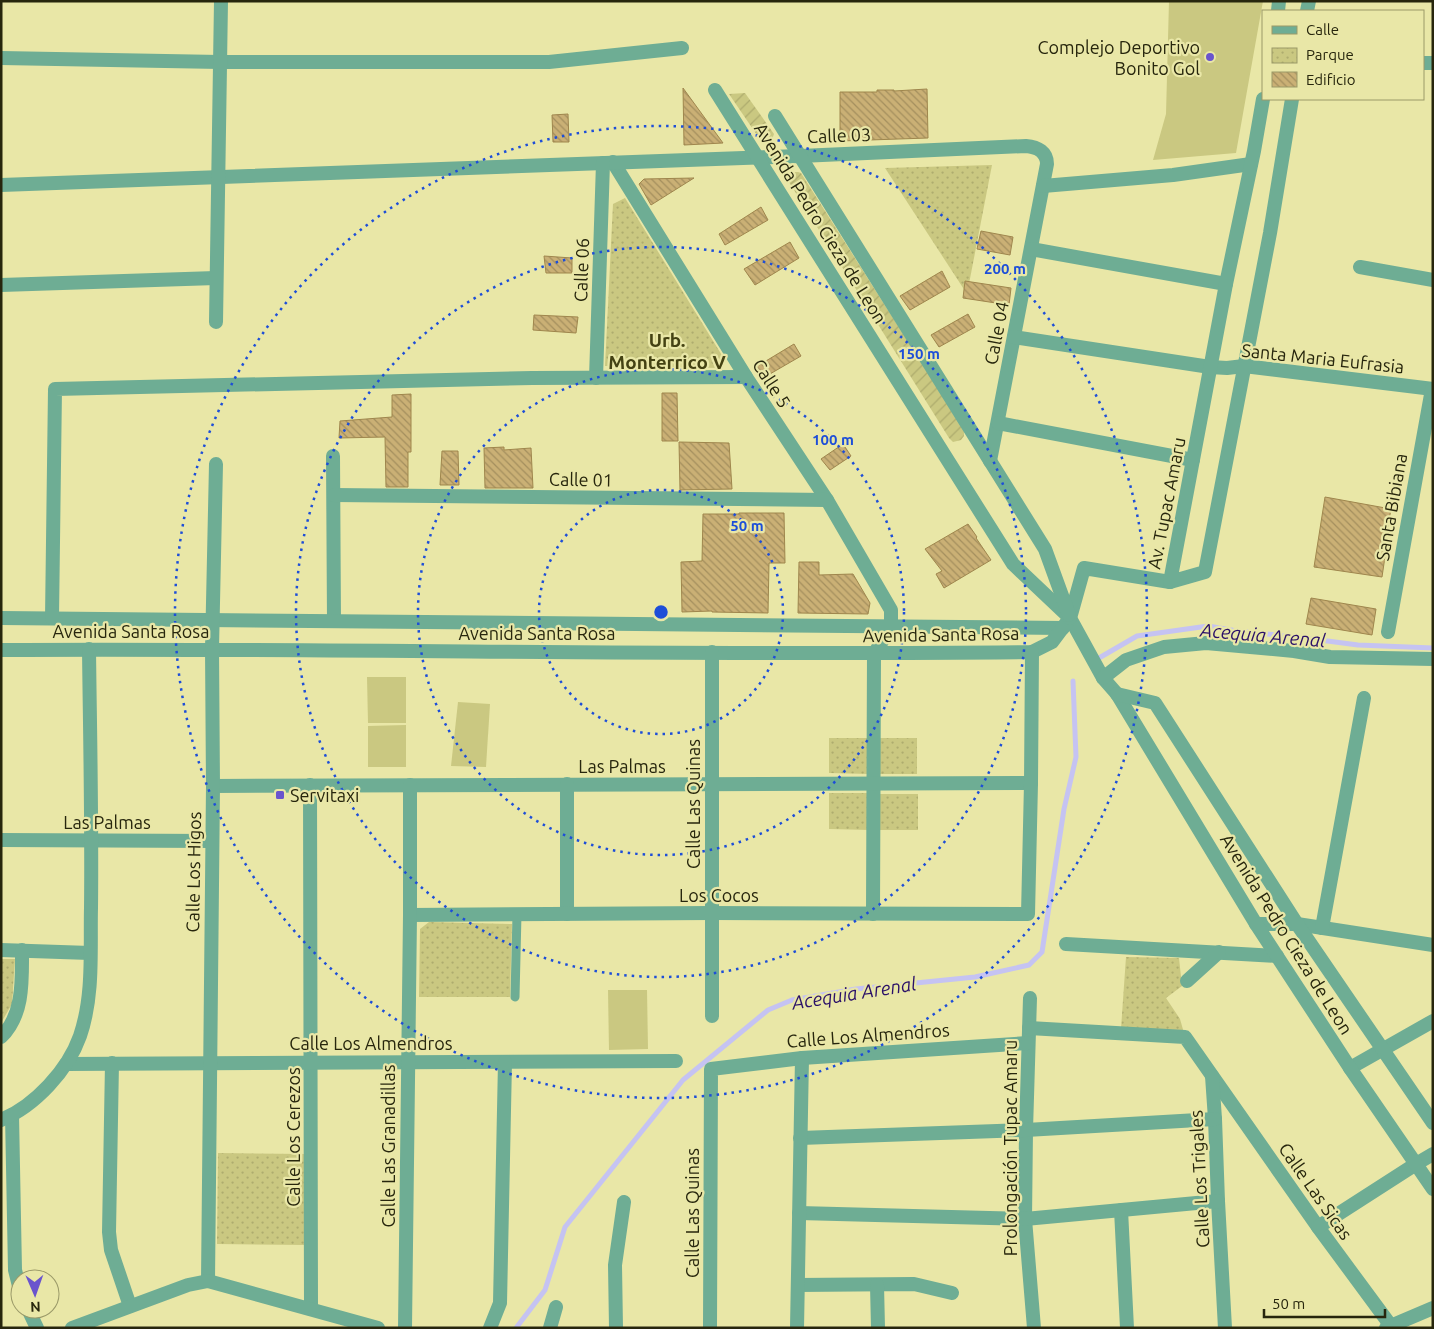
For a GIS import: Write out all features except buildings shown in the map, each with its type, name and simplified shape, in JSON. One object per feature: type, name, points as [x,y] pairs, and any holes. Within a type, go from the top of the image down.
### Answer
[{"type":"street","points":[[216,322],[221,1]]},
{"type":"street","points":[[1,58],[220,62],[549,62],[682,48]]},
{"type":"street","name":"Avenida Pedro Cieza de Leon","points":[[715,90],[1013,564],[1088,650],[1100,672],[1117,694],[1256,924],[1350,1068],[1433,1189]]},
{"type":"street","name":"Av. Tupac Amaru","points":[[1263,100],[1210,366],[1170,582],[1205,572],[1270,233],[1292,100]]},
{"type":"street","name":"Avenida Pedro Cieza de Leon","points":[[775,116],[1045,548],[1066,623]]},
{"type":"street","name":"Calle 03","points":[[1,185],[1026,146],[1036,148],[1043,153]]},
{"type":"street","name":"Calle 04","points":[[990,461],[1047,164],[1046,156],[1043,153]]},
{"type":"street","name":"Calle 5","points":[[608,162],[827,500],[891,610],[891,627]]},
{"type":"street","name":"Calle 06","points":[[596,378],[608,162]]},
{"type":"street","points":[[1043,186],[1174,175],[1251,164]]},
{"type":"street","points":[[1031,248],[1226,284]]},
{"type":"street","points":[[1360,267],[1433,280]]},
{"type":"street","points":[[1,285],[216,278]]},
{"type":"street","name":"Santa Maria Eufrasia","points":[[1014,336],[1210,366],[1227,368],[1244,366],[1432,389]]},
{"type":"street","points":[[52,618],[55,389],[532,378],[746,377]]},
{"type":"street","name":"Santa Bibiana","points":[[1388,632],[1432,389]]},
{"type":"street","points":[[998,423],[1193,460]]},
{"type":"street","points":[[334,456],[334,621]]},
{"type":"street","name":"Calle Los Higos","points":[[208,1280],[213,786],[212,620],[216,464]]},
{"type":"street","name":"Calle 01","points":[[334,495],[827,500]]},
{"type":"street","points":[[1066,623],[1084,568],[1170,582]]},
{"type":"street","name":"Avenida Santa Rosa","points":[[1,618],[891,627],[1066,623]]},
{"type":"street","name":"Avenida Santa Rosa","points":[[1,650],[874,654],[1032,652],[1052,642],[1066,623]]},
{"type":"street","points":[[873,914],[874,654],[891,627]]},
{"type":"street","points":[[1100,672],[1136,656],[1164,647],[1206,643],[1294,651],[1330,657],[1433,659]]},
{"type":"street","points":[[15,1269],[7,1117],[41,1093],[66,1064],[80,1037],[87,1010],[90,981],[92,841],[89,649]]},
{"type":"street","name":"Calle Las Quinas","points":[[712,652],[712,1016]]},
{"type":"street","points":[[1031,783],[1032,652]]},
{"type":"street","name":"Avenida Pedro Cieza de Leon","points":[[1117,694],[1154,703],[1297,924],[1433,1123]]},
{"type":"street","points":[[1322,928],[1364,698]]},
{"type":"street","name":"Las Palmas","points":[[213,786],[1031,783]]},
{"type":"street","name":"Los Cocos","points":[[410,915],[712,913],[1028,914],[1031,783]]},
{"type":"street","points":[[567,784],[567,914]]},
{"type":"street","name":"Calle Los Cerezos","points":[[310,785],[311,1309]]},
{"type":"street","name":"Calle Las Granadillas","points":[[405,1328],[410,785]]},
{"type":"street","name":"Las Palmas","points":[[1,840],[212,841]]},
{"type":"street","points":[[1256,924],[1297,924],[1433,945]]},
{"type":"street","points":[[1066,944],[1277,956]]},
{"type":"street","points":[[1,950],[90,953]]},
{"type":"street","points":[[1,1037],[15,1016],[20,1002],[22,950]]},
{"type":"street","points":[[1186,981],[1219,952]]},
{"type":"street","name":"Prolongación Tupac Amaru","points":[[1030,998],[1025,1219],[1034,1328]]},
{"type":"street","points":[[1350,1068],[1433,1021]]},
{"type":"street","points":[[1029,1028],[1185,1037],[1212,1076]]},
{"type":"street","name":"Calle Los Almendros","points":[[711,1069],[802,1058],[1028,1042]]},
{"type":"street","points":[[797,1328],[802,1058]]},
{"type":"street","name":"Calle Los Almendros","points":[[66,1064],[676,1061]]},
{"type":"street","points":[[490,1328],[500,1303],[506,1062]]},
{"type":"street","points":[[112,1063],[109,1232],[111,1250],[130,1306]]},
{"type":"street","name":"Calle Las Quinas","points":[[710,1328],[711,1069]]},
{"type":"street","name":"Calle Los Trigales","points":[[1212,1076],[1225,1328]]},
{"type":"street","name":"Calle Las Sicas","points":[[1212,1076],[1389,1327]]},
{"type":"street","points":[[800,1138],[1026,1130],[1215,1119]]},
{"type":"street","points":[[1318,1228],[1433,1154]]},
{"type":"street","points":[[799,1213],[1025,1219],[1218,1201]]},
{"type":"street","points":[[616,1328],[615,1266],[624,1202]]},
{"type":"street","points":[[1121,1210],[1127,1328]]},
{"type":"street","points":[[72,1328],[106,1322],[130,1306],[188,1285],[208,1280],[378,1328]]},
{"type":"street","points":[[798,1286],[914,1284],[952,1293]]},
{"type":"street","points":[[877,1285],[878,1328]]},
{"type":"street","points":[[550,1328],[556,1307]]},
{"type":"street","points":[[1389,1327],[1433,1308]]},
{"type":"lane","points":[[515,997],[517,914]]},
{"type":"green space","name":"Complejo Deportivo Bonito Gol","points":[[1169,1],[1263,1],[1236,153],[1153,160],[1166,114]]},
{"type":"green space","points":[[745,93],[774,134],[771,142],[764,143],[761,141],[729,94]]},
{"type":"green space","points":[[992,165],[967,294],[885,168]]},
{"type":"green space","points":[[792,172],[801,173],[964,430],[964,436],[961,440],[953,442],[949,438],[789,182],[788,179]]},
{"type":"green space","points":[[625,198],[723,357],[719,368],[605,366],[613,204]]},
{"type":"green space","points":[[367,677],[406,677],[406,723],[368,723]]},
{"type":"green space","points":[[458,702],[490,704],[486,767],[451,766]]},
{"type":"green space","points":[[406,725],[406,767],[368,767],[368,726]]},
{"type":"green space","points":[[829,738],[869,738],[869,774],[829,773]]},
{"type":"green space","points":[[878,738],[917,738],[917,774],[879,774]]},
{"type":"green space","points":[[829,793],[869,793],[869,830],[829,829]]},
{"type":"green space","points":[[879,794],[918,794],[918,830],[879,830]]},
{"type":"green space","points":[[429,922],[512,924],[510,997],[419,997],[420,929]]},
{"type":"green space","points":[[1126,957],[1179,958],[1182,986],[1166,998],[1180,1019],[1184,1033],[1121,1029]]},
{"type":"green space","points":[[1,959],[15,959],[12,1004],[1,1023]]},
{"type":"green space","points":[[608,990],[647,990],[648,1049],[609,1050]]},
{"type":"green space","points":[[218,1153],[306,1154],[306,1245],[217,1244]]},
{"type":"waterway","name":"Acequia Arenal","points":[[1099,658],[1137,636],[1208,626],[1358,645],[1433,648]]},
{"type":"waterway","name":"Acequia Arenal","points":[[516,1328],[545,1290],[565,1227],[683,1080],[768,1010],[792,1000],[856,989],[975,977],[1029,965],[1042,952],[1064,809],[1076,757],[1073,681]]},
{"type":"place","name":"Complejo Deportivo Bonito Gol","points":[[1210,57]]},
{"type":"place","name":"Servitaxi","points":[[280,795]]},
{"type":"district","name":"Urb. Monterrico V","points":[[667,351]]}]
